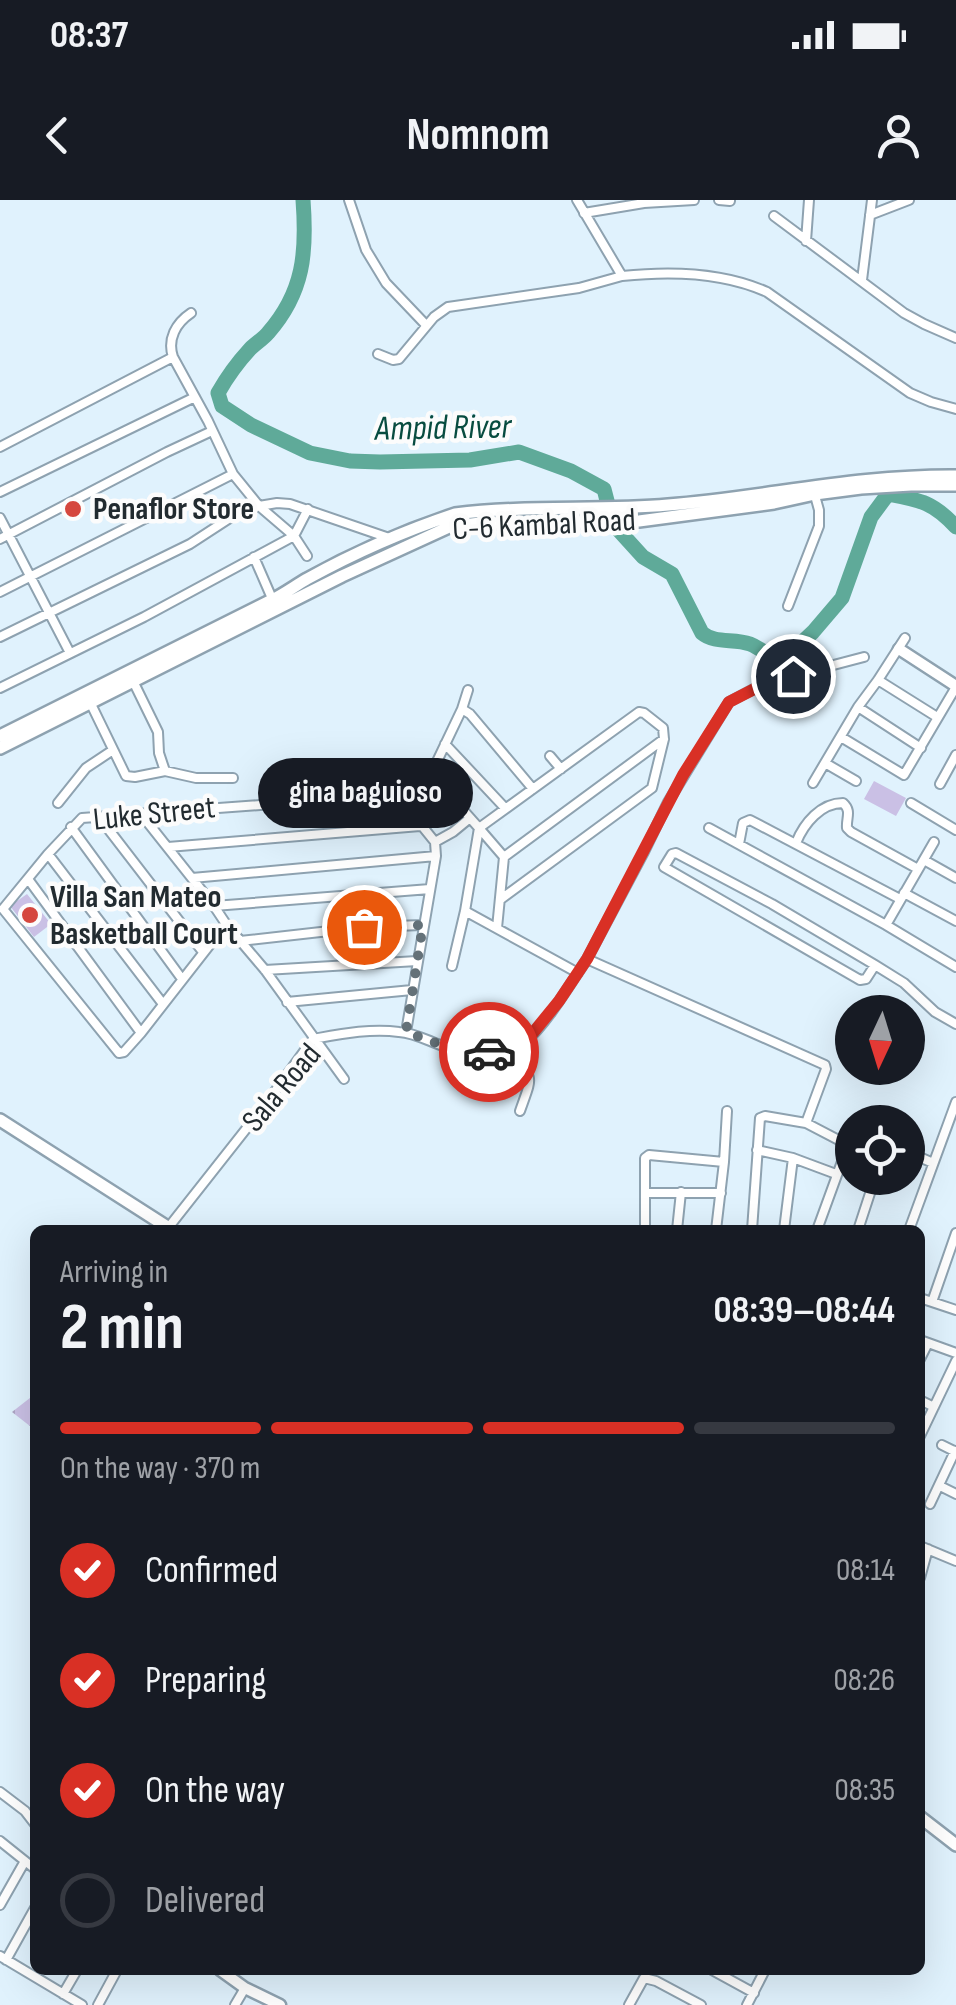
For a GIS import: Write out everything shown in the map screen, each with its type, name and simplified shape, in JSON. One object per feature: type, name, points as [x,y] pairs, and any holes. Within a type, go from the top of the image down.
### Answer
[{"type":"main road","name":"C-6 Kambal Road","points":[[0,736],[131,677],[275,605],[450,528],[813,490],[910,476],[956,476]]},
{"type":"main road","name":"C-6 Kambal Road","points":[[275,605],[304,580],[455,514],[639,521],[774,504],[813,490],[956,485]]},
{"type":"main road","name":"C-6 Kambal Road","points":[[0,748],[131,677]]},
{"type":"main road","points":[[0,1120],[164,1225]]},
{"type":"main road","points":[[925,1821],[956,1845]]},
{"type":"street","points":[[349,200],[366,250],[386,283],[426,325]]},
{"type":"street","points":[[577,200],[622,276]]},
{"type":"street","points":[[584,212],[643,202],[694,200]]},
{"type":"street","points":[[806,241],[809,200]]},
{"type":"street","points":[[862,280],[872,200]]},
{"type":"street","points":[[870,215],[910,200]]},
{"type":"street","points":[[774,216],[924,324],[956,338]]},
{"type":"street","points":[[378,354],[400,359],[426,325],[448,307],[652,273],[747,283],[766,292],[910,393],[956,408]]},
{"type":"street","points":[[191,313],[180,320],[172,335],[173,358],[233,474],[259,506],[294,536],[307,556]]},
{"type":"street","points":[[0,447],[173,358]]},
{"type":"street","points":[[0,492],[195,398]]},
{"type":"street","points":[[4,537],[212,431]]},
{"type":"street","points":[[0,592],[233,474]]},
{"type":"street","points":[[788,606],[819,526],[813,490]]},
{"type":"street","points":[[0,637],[259,506],[277,502],[308,509],[392,539]]},
{"type":"street","points":[[0,688],[294,536],[308,509]]},
{"type":"street","points":[[0,518],[4,537],[70,653]]},
{"type":"street","points":[[254,557],[275,605]]},
{"type":"street","points":[[813,783],[858,707],[902,643],[956,687],[902,776],[841,737]]},
{"type":"street","points":[[520,1111],[531,1080],[508,1051],[528,1039],[587,959],[668,802],[729,702],[764,684],[864,657]]},
{"type":"street","points":[[131,677],[158,732],[165,771]]},
{"type":"street","points":[[878,680],[937,718]]},
{"type":"street","points":[[468,690],[432,774],[504,857],[497,928]]},
{"type":"street","points":[[90,702],[126,776],[165,771],[196,778],[233,778]]},
{"type":"street","points":[[858,707],[921,748]]},
{"type":"street","points":[[462,709],[533,789]]},
{"type":"street","points":[[452,966],[479,828],[639,712],[663,728],[652,788],[501,899]]},
{"type":"street","points":[[504,857],[664,739]]},
{"type":"street","points":[[445,744],[506,808]]},
{"type":"street","points":[[58,803],[86,768],[113,750]]},
{"type":"street","points":[[940,784],[956,755]]},
{"type":"street","points":[[550,756],[561,769]]},
{"type":"street","points":[[826,762],[856,781]]},
{"type":"street","name":"Luke Street","points":[[142,1033],[124,1052],[116,1052],[3,910],[82,818],[393,794],[435,842]]},
{"type":"street","points":[[796,842],[818,811],[836,802],[843,803],[848,807],[847,828],[851,832],[956,878]]},
{"type":"street","points":[[911,803],[955,828]]},
{"type":"street","points":[[141,814],[265,970],[344,1079]]},
{"type":"street","points":[[99,817],[203,952]]},
{"type":"street","points":[[406,1032],[436,856],[435,842],[470,818]]},
{"type":"street","points":[[738,844],[743,824],[748,820],[956,921]]},
{"type":"street","points":[[168,847],[420,826]]},
{"type":"street","points":[[71,827],[182,980]]},
{"type":"street","points":[[709,828],[956,967]]},
{"type":"street","points":[[886,925],[934,842]]},
{"type":"street","points":[[875,965],[866,980],[860,980],[664,867],[676,853],[772,904],[875,965],[904,983],[935,1012],[956,1024]]},
{"type":"street","points":[[48,854],[163,1004]]},
{"type":"street","points":[[192,878],[436,856]]},
{"type":"street","points":[[28,879],[142,1033],[226,924]]},
{"type":"street","points":[[214,906],[430,889]]},
{"type":"street","points":[[465,911],[578,973]]},
{"type":"street","points":[[240,941],[364,927],[423,925]]},
{"type":"street","points":[[587,959],[825,1065],[806,1122]]},
{"type":"street","points":[[265,970],[416,961]]},
{"type":"street","points":[[288,1002],[412,990]]},
{"type":"street","name":"Sala Road","points":[[173,1225],[313,1040],[384,1030],[406,1032],[455,1050],[508,1051]]},
{"type":"street","points":[[910,1225],[956,1102]]},
{"type":"street","points":[[717,1225],[727,1111]]},
{"type":"street","points":[[752,1225],[762,1116],[806,1122],[835,1138]]},
{"type":"street","points":[[757,1150],[835,1174]]},
{"type":"street","points":[[645,1225],[647,1155],[724,1162]]},
{"type":"street","points":[[785,1225],[793,1158]]},
{"type":"street","points":[[925,1159],[934,1163]]},
{"type":"street","points":[[819,1225],[835,1177]]},
{"type":"street","points":[[678,1225],[681,1192]]},
{"type":"street","points":[[646,1193],[721,1193]]},
{"type":"street","points":[[860,1225],[869,1195]]},
{"type":"street","points":[[932,1302],[956,1233]]},
{"type":"street","points":[[925,1300],[956,1310]]},
{"type":"street","points":[[925,1342],[956,1357],[954,1374],[925,1426]]},
{"type":"street","points":[[925,1402],[934,1407]]},
{"type":"street","points":[[930,1504],[955,1451],[942,1445]]},
{"type":"street","points":[[940,1486],[956,1494]]},
{"type":"street","points":[[925,1548],[956,1561]]},
{"type":"street","points":[[0,1792],[30,1817]]},
{"type":"street","points":[[0,1841],[30,1864]]},
{"type":"street","points":[[0,1905],[25,1860]]},
{"type":"street","points":[[30,1916],[3,1958],[30,1971]]},
{"type":"street","points":[[38,1975],[82,2005]]},
{"type":"street","points":[[63,1994],[74,1975]]},
{"type":"street","points":[[98,2005],[114,1975]]},
{"type":"street","points":[[227,1975],[280,2005]]},
{"type":"street","points":[[722,1975],[754,1992]]},
{"type":"street","points":[[747,2005],[762,1975]]},
{"type":"street","points":[[629,2005],[644,1978],[701,2005]]},
{"type":"street","points":[[235,2005],[245,1988]]},
{"type":"green space","points":[[874,781],[906,798],[896,816],[864,799]]},
{"type":"green space","name":"Villa San Mateo Basketball Court","points":[[27,894],[51,924],[34,937],[10,906]]},
{"type":"green space","points":[[30,1398],[30,1426],[12,1412]]},
{"type":"waterway","name":"Ampid River","points":[[303,200],[303,254],[296,287],[280,318],[237,364],[218,393],[222,406],[251,425],[310,453],[350,461],[470,460],[519,452],[571,471],[604,489],[613,524],[643,557],[672,574],[702,633],[713,639],[750,644],[772,657],[796,648],[842,598],[871,517],[888,494],[925,503],[956,527]]},
{"type":"way so far","points":[[364,927],[423,925],[406,1032],[455,1050],[489,1052]]},
{"type":"place","name":"Penaflor Store","points":[[73,509]]},
{"type":"place","name":"Villa San Mateo Basketball Court","points":[[30,915]]},
{"type":"place","name":"gina baguioso","points":[[364,927]]},
{"type":"route","points":[[489,1052],[508,1051],[528,1039],[559,1001],[587,959],[683,775],[729,702],[764,684],[793,676]]}]
